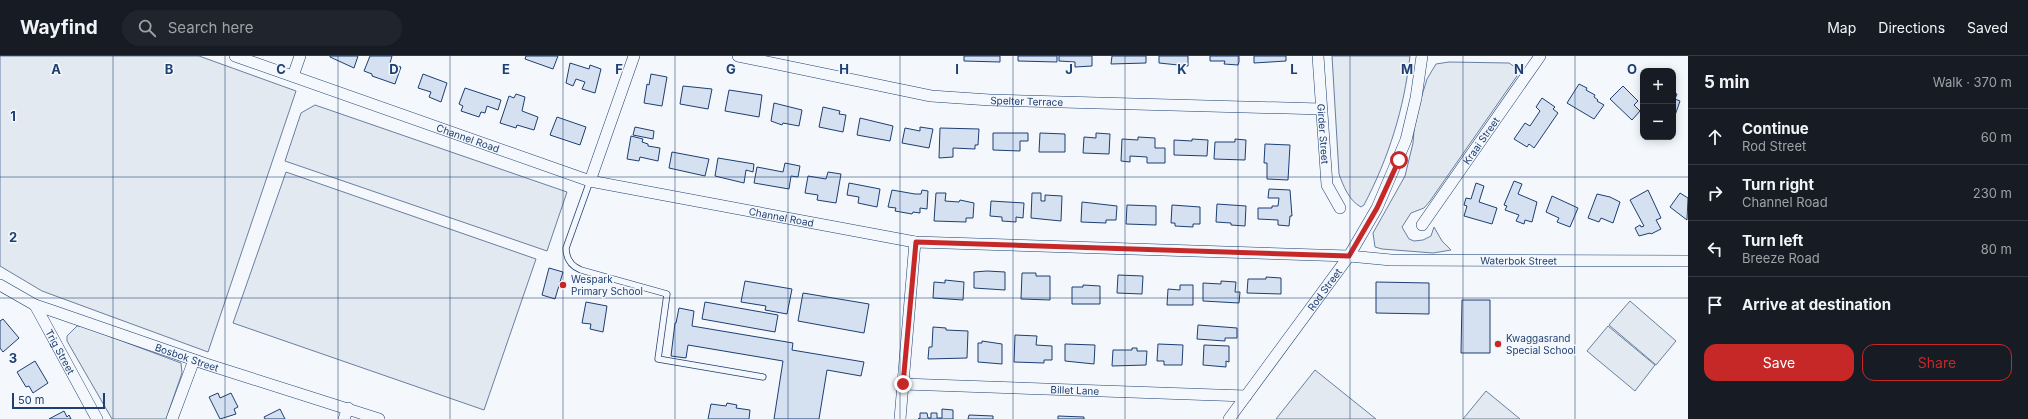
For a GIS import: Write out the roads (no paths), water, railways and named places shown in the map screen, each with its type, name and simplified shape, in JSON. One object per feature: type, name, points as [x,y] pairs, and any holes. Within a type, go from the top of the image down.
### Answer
[{"type":"street","name":"Channel Road","points":[[235,56],[590,181],[916,242],[1349,256]]},
{"type":"street","points":[[293,76],[300,56]]},
{"type":"street","points":[[590,181],[634,56]]},
{"type":"street","name":"Spelter Terrace","points":[[738,56],[944,97],[1321,109]]},
{"type":"street","name":"Girder Street","points":[[1318,56],[1327,185],[1340,208]]},
{"type":"street","name":"Rod Street","points":[[1229,419],[1349,256],[1377,208],[1399,160],[1413,112],[1422,56]]},
{"type":"street","name":"Kraai Street","points":[[1422,225],[1540,56]]},
{"type":"street","points":[[900,419],[916,242]]},
{"type":"street","name":"Waterbok Street","points":[[1349,256],[1391,260],[1688,261]]},
{"type":"street","name":"Bosbok Street","points":[[0,284],[35,305],[346,414],[379,419]]},
{"type":"street","name":"Trig Street","points":[[35,305],[97,419]]},
{"type":"street","points":[[172,419],[194,360]]},
{"type":"street","name":"Billet Lane","points":[[903,384],[1246,396]]},
{"type":"lane","points":[[590,181],[566,248],[567,256],[571,264],[581,270],[668,294],[658,359],[763,376]]},
{"type":"place","name":"Wespark Primary School","points":[[563,285]]},
{"type":"place","name":"Kwaggasrand Special School","points":[[1498,344]]}]
